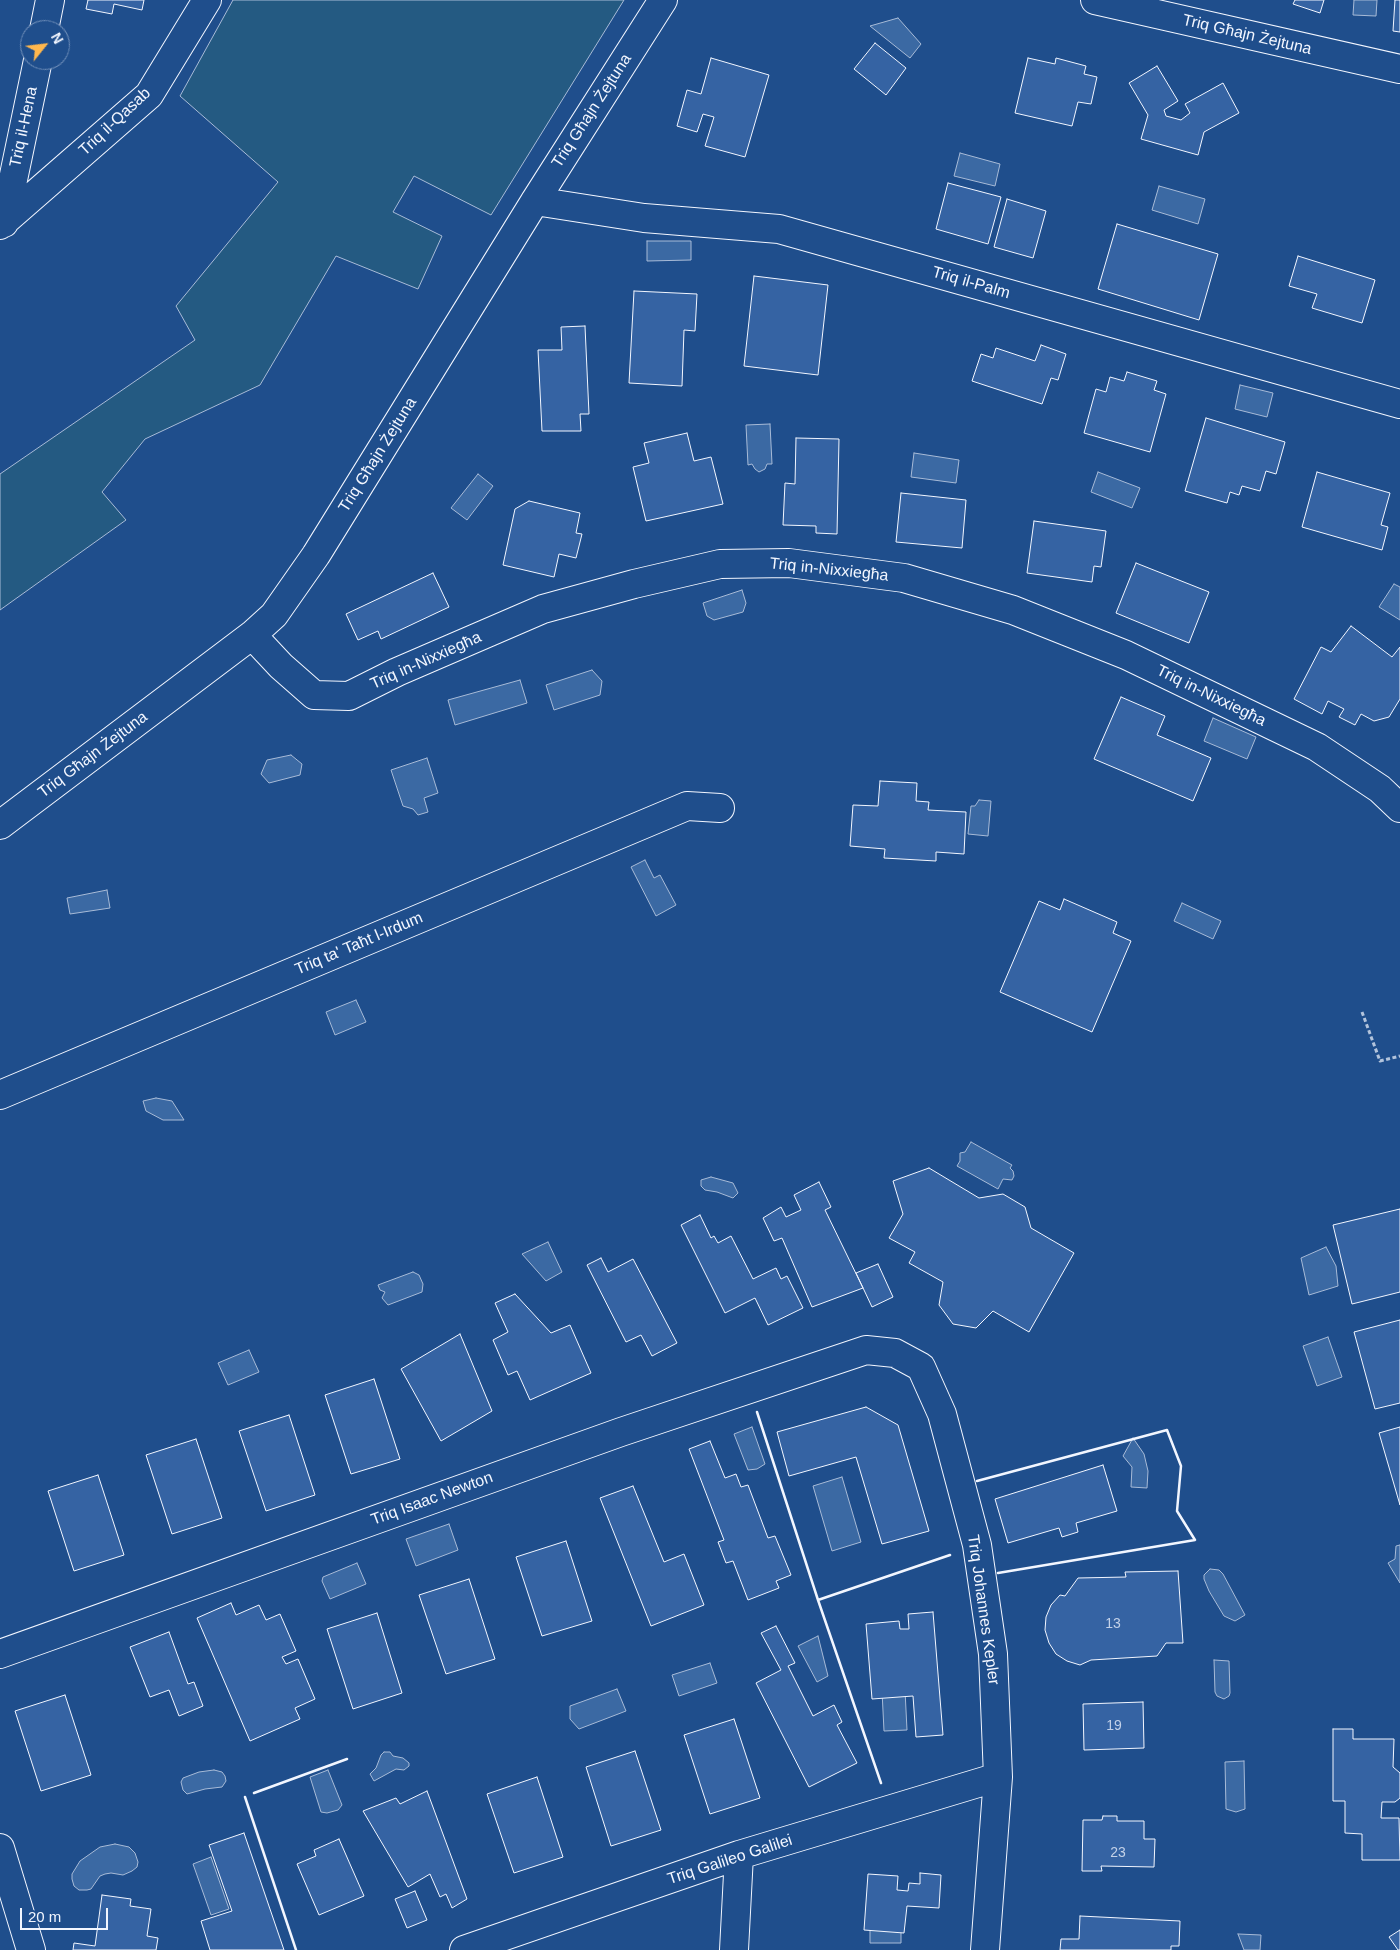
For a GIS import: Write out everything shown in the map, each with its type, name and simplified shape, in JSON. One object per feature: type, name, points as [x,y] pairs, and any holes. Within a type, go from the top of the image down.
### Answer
[{"type":"street","points":[[46,20],[50,0]]},
{"type":"street","name":"Triq il-Qasab","points":[[2,224],[149,95],[207,0]]},
{"type":"street","name":"Triq Għajn Żejtuna","points":[[0,825],[252,635],[274,615],[316,555],[535,200],[663,0]]},
{"type":"street","name":"Triq Għajn Żejtuna","points":[[1095,0],[1400,69]]},
{"type":"street","name":"Triq il-Hena","points":[[2,224],[36,70]]},
{"type":"street","name":"Triq il-Palm","points":[[535,200],[644,218],[778,229],[1400,404]]},
{"type":"street","name":"Triq in-Nixxiegħa","points":[[252,635],[281,666],[314,695],[349,696],[397,672],[543,609],[634,584],[720,564],[789,563],[904,578],[1013,610],[1126,655],[1317,747],[1380,789],[1400,808]]},
{"type":"street","name":"Triq ta' Taħt l-Irdum","points":[[0,1094],[687,806],[720,808]]},
{"type":"street","name":"Triq Isaac Newton","points":[[0,1654],[621,1432],[866,1350]]},
{"type":"street","name":"Triq Johannes Kepler","points":[[866,1350],[895,1353],[921,1367],[942,1414],[977,1545],[993,1654],[998,1777],[986,1950]]},
{"type":"street","name":"Triq Galileo Galilei","points":[[464,1950],[739,1855],[998,1777]]},
{"type":"street","points":[[0,1848],[32,1950]]},
{"type":"street","points":[[734,1950],[739,1855]]},
{"type":"path","points":[[1362,1012],[1380,1061],[1400,1056]]},
{"type":"shaded area","points":[[233,0],[624,0],[491,215],[414,176],[393,212],[442,236],[418,289],[336,256],[260,385],[145,439],[102,492],[126,520],[0,610],[0,474],[195,340],[176,306],[278,182],[180,96]]},
{"type":"shaded area","points":[[1354,0],[1377,0],[1376,16],[1353,15]]},
{"type":"shaded area","points":[[898,18],[921,44],[910,58],[870,26]]},
{"type":"shaded area","points":[[960,153],[1000,164],[995,186],[954,176]]},
{"type":"shaded area","points":[[1159,186],[1205,199],[1198,224],[1152,210]]},
{"type":"shaded area","points":[[647,241],[691,241],[691,260],[647,261]]},
{"type":"shaded area","points":[[1240,385],[1273,393],[1267,417],[1235,409]]},
{"type":"shaded area","points":[[770,424],[772,464],[767,464],[765,469],[759,472],[752,464],[748,465],[746,425]]},
{"type":"shaded area","points":[[914,453],[959,460],[956,483],[911,477]]},
{"type":"shaded area","points":[[1098,472],[1140,488],[1132,508],[1091,492]]},
{"type":"shaded area","points":[[478,474],[493,486],[467,520],[451,508]]},
{"type":"shaded area","points":[[1394,584],[1400,587],[1400,620],[1379,607]]},
{"type":"shaded area","points":[[742,590],[746,603],[743,612],[714,620],[707,616],[703,603]]},
{"type":"shaded area","points":[[592,670],[602,681],[600,695],[554,710],[546,685]]},
{"type":"shaded area","points":[[520,680],[527,703],[455,725],[448,700]]},
{"type":"shaded area","points":[[1213,718],[1256,737],[1247,759],[1204,741]]},
{"type":"shaded area","points":[[291,755],[302,764],[300,775],[269,783],[261,774],[267,760]]},
{"type":"shaded area","points":[[427,758],[438,793],[424,798],[428,812],[418,815],[413,809],[403,806],[391,770]]},
{"type":"shaded area","points":[[979,800],[991,801],[988,836],[968,834],[971,806],[975,806]]},
{"type":"shaded area","points":[[645,860],[654,878],[660,875],[676,905],[656,916],[631,867]]},
{"type":"shaded area","points":[[107,890],[110,908],[70,914],[67,898]]},
{"type":"shaded area","points":[[1182,903],[1221,921],[1213,939],[1174,921]]},
{"type":"shaded area","points":[[356,1000],[366,1022],[335,1035],[326,1012]]},
{"type":"shaded area","points":[[156,1098],[172,1101],[184,1120],[163,1120],[146,1111],[143,1101]]},
{"type":"shaded area","points":[[971,1142],[1012,1165],[1010,1168],[1014,1176],[1012,1180],[1003,1179],[998,1189],[957,1166],[960,1161],[960,1153],[965,1152]]},
{"type":"shaded area","points":[[711,1177],[733,1183],[738,1193],[733,1198],[705,1190],[701,1186],[701,1180]]},
{"type":"shaded area","points":[[548,1242],[562,1272],[546,1281],[522,1254]]},
{"type":"shaded area","points":[[1326,1247],[1336,1266],[1338,1286],[1309,1295],[1301,1258]]},
{"type":"shaded area","points":[[413,1272],[419,1275],[423,1284],[422,1292],[388,1305],[382,1298],[385,1292],[380,1290],[378,1285]]},
{"type":"shaded area","points":[[1328,1337],[1342,1377],[1317,1386],[1303,1346]]},
{"type":"shaded area","points":[[249,1350],[259,1372],[228,1385],[218,1363]]},
{"type":"shaded area","points":[[752,1427],[765,1464],[757,1469],[748,1470],[734,1434]]},
{"type":"shaded area","points":[[1133,1438],[1144,1454],[1148,1471],[1147,1488],[1131,1487],[1132,1467],[1123,1456]]},
{"type":"shaded area","points":[[842,1477],[861,1542],[832,1551],[813,1486]]},
{"type":"shaded area","points":[[449,1524],[458,1550],[416,1566],[406,1539]]},
{"type":"shaded area","points":[[1400,1545],[1400,1583],[1388,1563],[1395,1559],[1396,1546]]},
{"type":"shaded area","points":[[357,1563],[366,1584],[330,1599],[322,1581],[323,1577]]},
{"type":"shaded area","points":[[1210,1569],[1219,1570],[1223,1574],[1245,1615],[1235,1621],[1224,1616],[1204,1579],[1204,1575]]},
{"type":"shaded area","points":[[818,1636],[828,1676],[817,1682],[798,1646]]},
{"type":"shaded area","points":[[1214,1660],[1229,1661],[1230,1693],[1224,1699],[1217,1696],[1215,1692]]},
{"type":"shaded area","points":[[710,1663],[717,1683],[679,1696],[672,1675]]},
{"type":"shaded area","points":[[617,1689],[626,1711],[579,1729],[570,1719],[570,1706]]},
{"type":"shaded area","points":[[905,1690],[907,1730],[884,1731],[882,1691]]},
{"type":"shaded area","points":[[384,1752],[390,1752],[393,1756],[403,1758],[409,1763],[409,1766],[404,1770],[396,1769],[374,1781],[370,1774],[376,1768]]},
{"type":"shaded area","points":[[1244,1761],[1245,1809],[1236,1812],[1226,1809],[1225,1762]]},
{"type":"shaded area","points":[[214,1770],[222,1772],[225,1776],[226,1781],[222,1787],[187,1794],[183,1790],[181,1782],[183,1778],[199,1772]]},
{"type":"shaded area","points":[[328,1770],[342,1805],[338,1810],[327,1813],[321,1812],[310,1777]]},
{"type":"shaded area","points":[[115,1844],[129,1847],[135,1853],[138,1862],[137,1867],[123,1875],[111,1873],[100,1876],[91,1889],[79,1890],[74,1886],[72,1874],[80,1861],[100,1847]]},
{"type":"shaded area","points":[[211,1857],[229,1909],[211,1915],[193,1864]]},
{"type":"shaded area","points":[[870,1924],[901,1924],[901,1943],[870,1943]]},
{"type":"shaded area","points":[[1238,1934],[1261,1935],[1260,1950],[1244,1950]]},
{"type":"building","points":[[88,0],[144,0],[142,10],[114,4],[112,14],[86,9]]},
{"type":"building","points":[[1295,0],[1324,0],[1320,13],[1293,4]]},
{"type":"building","points":[[1395,0],[1400,0],[1400,32],[1393,31]]},
{"type":"building","points":[[875,43],[906,68],[886,95],[854,69]]},
{"type":"building","points":[[711,58],[769,75],[745,157],[705,146],[714,117],[703,114],[697,132],[677,126],[687,90],[701,94]]},
{"type":"building","points":[[1028,58],[1055,64],[1056,58],[1086,66],[1084,74],[1097,77],[1091,104],[1078,102],[1072,126],[1015,113]]},
{"type":"building","points":[[1157,66],[1178,101],[1164,110],[1166,116],[1181,120],[1190,113],[1185,104],[1223,83],[1239,113],[1204,132],[1198,155],[1141,139],[1148,115],[1129,83]]},
{"type":"building","points":[[948,183],[1001,197],[988,244],[936,229]]},
{"type":"building","points":[[1007,199],[1046,211],[1033,258],[994,247]]},
{"type":"building","points":[[1117,224],[1218,254],[1199,320],[1098,289]]},
{"type":"building","points":[[1298,256],[1375,280],[1362,323],[1312,308],[1317,294],[1289,286]]},
{"type":"building","points":[[754,276],[828,285],[818,375],[744,366]]},
{"type":"building","points":[[634,291],[697,294],[695,331],[684,330],[682,386],[629,383]]},
{"type":"building","points":[[585,326],[589,414],[580,414],[581,431],[542,431],[538,350],[562,350],[561,327]]},
{"type":"building","points":[[1041,345],[1066,354],[1058,380],[1051,378],[1042,404],[972,381],[981,354],[993,358],[996,348],[1035,361]]},
{"type":"building","points":[[1127,372],[1157,381],[1154,390],[1166,394],[1150,452],[1084,433],[1096,389],[1106,392],[1110,377],[1124,381]]},
{"type":"building","points":[[1206,418],[1285,442],[1276,474],[1266,471],[1260,491],[1242,486],[1239,495],[1230,492],[1227,503],[1185,491]]},
{"type":"building","points":[[687,433],[694,461],[711,457],[723,504],[646,521],[633,467],[649,463],[644,443]]},
{"type":"building","points":[[796,438],[839,439],[837,534],[816,533],[816,526],[783,525],[785,483],[795,484]]},
{"type":"building","points":[[1317,472],[1390,493],[1381,525],[1388,527],[1382,550],[1302,527]]},
{"type":"building","points":[[901,493],[966,500],[962,548],[896,542]]},
{"type":"building","points":[[529,501],[580,513],[576,533],[582,534],[576,558],[559,554],[554,577],[503,565],[515,509]]},
{"type":"building","points":[[1034,521],[1106,531],[1101,567],[1094,566],[1092,582],[1027,573]]},
{"type":"building","points":[[1136,563],[1209,592],[1189,643],[1116,613]]},
{"type":"building","points":[[433,573],[449,607],[381,639],[378,631],[358,640],[346,614]]},
{"type":"building","points":[[1351,626],[1392,657],[1400,647],[1400,699],[1389,717],[1374,721],[1361,714],[1355,725],[1339,717],[1344,709],[1328,701],[1322,714],[1294,699],[1321,647],[1331,652]]},
{"type":"building","points":[[1121,697],[1165,716],[1157,735],[1211,758],[1193,801],[1094,759]]},
{"type":"building","points":[[880,781],[917,783],[916,801],[929,802],[928,810],[966,812],[964,854],[936,852],[936,861],[884,858],[885,849],[850,846],[853,805],[878,806]]},
{"type":"building","points":[[1064,899],[1117,922],[1113,933],[1131,941],[1092,1032],[1000,992],[1039,901],[1060,910]]},
{"type":"building","points":[[929,1168],[979,1198],[1003,1194],[1025,1207],[1031,1228],[1074,1253],[1029,1332],[993,1311],[976,1328],[953,1324],[939,1305],[943,1282],[909,1263],[915,1252],[889,1238],[903,1214],[893,1181]]},
{"type":"building","points":[[819,1182],[831,1207],[825,1210],[863,1288],[812,1307],[782,1238],[774,1241],[763,1218],[781,1207],[786,1217],[801,1210],[794,1195]]},
{"type":"building","points":[[1400,1209],[1400,1292],[1352,1304],[1333,1225]]},
{"type":"building","points":[[700,1215],[711,1238],[714,1236],[718,1243],[731,1236],[753,1279],[776,1268],[781,1279],[787,1276],[803,1308],[768,1325],[755,1298],[725,1313],[681,1225]]},
{"type":"building","points":[[601,1258],[608,1272],[633,1259],[677,1343],[652,1356],[641,1335],[626,1342],[587,1265]]},
{"type":"building","points":[[878,1264],[893,1297],[872,1307],[856,1273]]},
{"type":"building","points":[[515,1294],[551,1333],[570,1325],[591,1373],[530,1400],[517,1371],[508,1375],[493,1340],[508,1332],[495,1303]]},
{"type":"building","points":[[1400,1320],[1400,1403],[1375,1409],[1354,1332]]},
{"type":"building","points":[[460,1334],[492,1411],[441,1441],[401,1369]]},
{"type":"building","points":[[374,1379],[400,1459],[351,1474],[325,1395]]},
{"type":"building","points":[[866,1407],[898,1425],[929,1531],[882,1544],[856,1457],[789,1476],[777,1432]]},
{"type":"building","points":[[289,1415],[315,1495],[266,1511],[239,1431]]},
{"type":"building","points":[[1400,1427],[1400,1505],[1379,1433]]},
{"type":"building","points":[[196,1439],[222,1518],[172,1534],[146,1455]]},
{"type":"building","points":[[710,1441],[725,1478],[736,1474],[741,1487],[748,1485],[768,1538],[775,1536],[791,1575],[776,1581],[779,1588],[748,1600],[733,1561],[726,1563],[718,1542],[724,1540],[689,1449]]},
{"type":"building","points":[[1103,1465],[1117,1511],[1076,1523],[1078,1532],[1062,1537],[1059,1528],[1008,1543],[995,1499]]},
{"type":"building","points":[[98,1475],[124,1555],[74,1571],[48,1491]]},
{"type":"building","points":[[633,1486],[664,1562],[684,1554],[704,1605],[651,1626],[600,1498]]},
{"type":"building","points":[[566,1541],[592,1621],[542,1636],[516,1557]]},
{"type":"building","points":[[1178,1571],[1183,1643],[1166,1643],[1157,1656],[1091,1660],[1080,1665],[1067,1661],[1056,1654],[1049,1643],[1045,1630],[1046,1617],[1051,1605],[1060,1595],[1065,1596],[1078,1578],[1126,1577],[1125,1572]]},
{"type":"building","points":[[469,1579],[495,1659],[446,1674],[419,1595]]},
{"type":"building","points":[[231,1603],[236,1615],[259,1605],[266,1620],[280,1614],[296,1651],[282,1657],[286,1664],[298,1659],[315,1699],[295,1708],[300,1719],[250,1741],[197,1618]]},
{"type":"building","points":[[933,1612],[943,1735],[916,1737],[913,1696],[872,1699],[866,1624],[899,1621],[900,1629],[909,1629],[908,1614]]},
{"type":"building","points":[[377,1613],[402,1693],[353,1709],[327,1629]]},
{"type":"building","points":[[776,1626],[795,1663],[788,1666],[813,1716],[834,1705],[842,1722],[837,1725],[857,1763],[809,1787],[756,1683],[781,1670],[761,1633]]},
{"type":"building","points":[[169,1632],[188,1684],[194,1682],[203,1706],[179,1716],[169,1690],[150,1697],[130,1647]]},
{"type":"building","points":[[65,1695],[91,1775],[41,1791],[15,1711]]},
{"type":"building","points":[[1143,1702],[1144,1748],[1084,1750],[1083,1704]]},
{"type":"building","points":[[734,1719],[760,1798],[710,1814],[684,1735]]},
{"type":"building","points":[[1333,1729],[1353,1729],[1353,1739],[1394,1739],[1393,1767],[1400,1773],[1400,1798],[1395,1802],[1382,1802],[1381,1818],[1399,1818],[1400,1860],[1362,1860],[1362,1834],[1345,1833],[1345,1801],[1333,1801]]},
{"type":"building","points":[[635,1751],[661,1830],[611,1846],[586,1767]]},
{"type":"building","points":[[537,1777],[563,1857],[514,1873],[487,1794]]},
{"type":"building","points":[[427,1791],[467,1899],[452,1908],[446,1894],[440,1897],[430,1874],[408,1887],[363,1811],[396,1798],[400,1804]]},
{"type":"building","points":[[1103,1816],[1117,1816],[1117,1821],[1144,1821],[1144,1839],[1155,1839],[1154,1867],[1101,1866],[1102,1871],[1082,1871],[1083,1820],[1102,1820]]},
{"type":"building","points":[[244,1833],[284,1950],[210,1950],[201,1921],[232,1911],[209,1845]]},
{"type":"building","points":[[339,1839],[364,1896],[319,1915],[297,1864],[316,1856],[314,1850]]},
{"type":"building","points":[[920,1873],[941,1875],[939,1908],[907,1906],[904,1933],[864,1930],[868,1874],[898,1876],[897,1890],[908,1891],[909,1883],[920,1884]]},
{"type":"building","points":[[415,1891],[427,1920],[407,1928],[395,1899]]},
{"type":"building","points":[[102,1895],[131,1899],[130,1906],[151,1909],[147,1936],[158,1938],[156,1950],[73,1950],[74,1943],[95,1946]]},
{"type":"building","points":[[1080,1916],[1180,1921],[1179,1946],[1171,1946],[1171,1950],[1060,1950],[1061,1939],[1079,1939]]},
{"type":"building","points":[[1400,1930],[1400,1950],[1398,1950],[1389,1937]]},
{"type":"wall","points":[[757,1412],[818,1600],[881,1783]]},
{"type":"wall","points":[[977,1481],[1167,1430],[1181,1466],[1177,1511],[1195,1540],[998,1573]]},
{"type":"wall","points":[[818,1600],[950,1555]]},
{"type":"wall","points":[[254,1793],[347,1759]]},
{"type":"wall","points":[[245,1797],[296,1950]]}]
